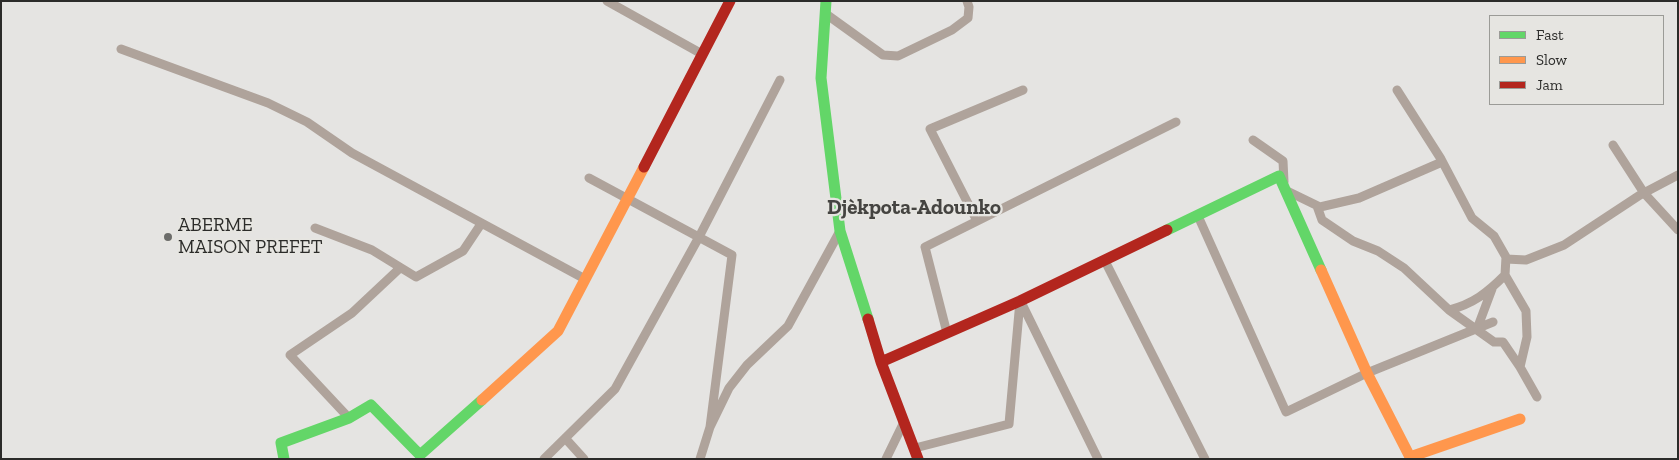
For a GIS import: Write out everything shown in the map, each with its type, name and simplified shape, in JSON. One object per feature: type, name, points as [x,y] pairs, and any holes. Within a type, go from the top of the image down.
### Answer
[{"type":"street","points":[[607,1],[702,54]]},
{"type":"street","points":[[284,459],[281,443],[349,418],[371,405],[420,455],[558,331],[730,1]]},
{"type":"street","points":[[825,1],[826,14],[822,78],[840,231],[881,362],[916,454],[1008,424],[1020,301]]},
{"type":"street","points":[[826,14],[883,55],[898,56],[952,30],[968,18],[970,7],[967,1]]},
{"type":"street","points":[[121,49],[268,103],[307,122],[352,153],[585,279]]},
{"type":"street","points":[[544,459],[615,389],[699,237],[780,80]]},
{"type":"street","points":[[977,221],[930,129],[1022,90]]},
{"type":"street","points":[[1397,90],[1442,162],[1472,218],[1494,236],[1506,258],[1505,275],[1526,311],[1527,337],[1520,367]]},
{"type":"street","points":[[947,333],[925,247],[1176,122]]},
{"type":"street","points":[[1253,140],[1283,161],[1285,188]]},
{"type":"street","points":[[1614,145],[1644,193],[1678,230]]},
{"type":"street","points":[[1285,188],[1320,207],[1359,198],[1442,162]]},
{"type":"street","points":[[1506,258],[1526,260],[1564,244],[1644,193],[1678,175]]},
{"type":"street","points":[[881,362],[1020,301],[1280,176],[1367,374],[1410,457],[1520,419]]},
{"type":"street","points":[[589,178],[732,255],[710,427]]},
{"type":"street","points":[[1317,206],[1322,220],[1352,241],[1378,251],[1404,268],[1448,310],[1494,342],[1503,342],[1537,397]]},
{"type":"street","points":[[1198,216],[1286,412],[1367,374],[1493,322]]},
{"type":"street","points":[[316,228],[372,250],[416,278],[463,251],[481,224]]},
{"type":"street","points":[[700,459],[710,427],[730,388],[739,376],[788,326],[840,231]]},
{"type":"street","points":[[1105,261],[1205,459]]},
{"type":"street","points":[[349,418],[290,355],[352,313],[400,268]]},
{"type":"street","points":[[1448,310],[1466,306],[1493,288],[1505,275]]},
{"type":"street","points":[[1477,329],[1493,288]]},
{"type":"street","points":[[1020,301],[1098,459]]},
{"type":"street","points":[[886,459],[904,422]]},
{"type":"street","points":[[565,438],[584,459]]},
{"type":"traffic: fast","points":[[826,1],[821,78],[840,231],[868,319]]},
{"type":"traffic: fast","points":[[1167,230],[1279,176],[1321,270]]},
{"type":"traffic: fast","points":[[284,459],[281,443],[349,418],[371,405],[420,455],[482,400]]},
{"type":"traffic: slow","points":[[482,400],[558,331],[644,167]]},
{"type":"traffic: slow","points":[[1321,270],[1367,373],[1410,457],[1520,419]]},
{"type":"traffic: jam","points":[[644,167],[730,1]]},
{"type":"traffic: jam","points":[[881,362],[1020,301],[1167,230]]},
{"type":"traffic: jam","points":[[868,319],[881,362],[918,459]]},
{"type":"place","name":"ABERME MAISON PREFET","points":[[168,237]]},
{"type":"district","name":"Djèkpota-Adounko","points":[[914,208]]}]
